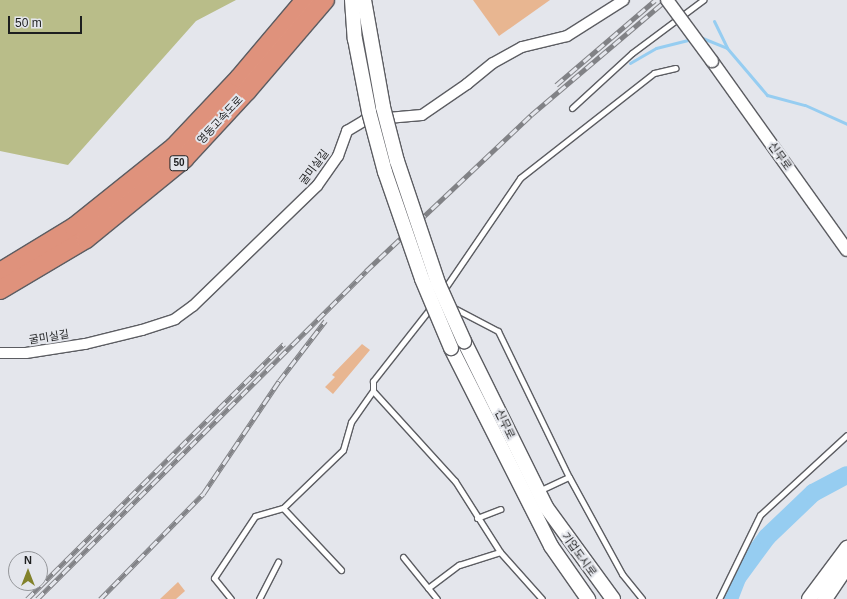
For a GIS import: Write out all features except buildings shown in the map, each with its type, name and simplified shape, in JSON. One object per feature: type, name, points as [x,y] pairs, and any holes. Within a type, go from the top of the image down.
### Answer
[{"type":"highway","name":"영동고속도로","points":[[0,272],[74,227],[174,147],[239,78],[305,0]]},
{"type":"highway","name":"영동고속도로","points":[[0,290],[86,239],[184,159],[247,91],[325,0]]},
{"type":"main road","points":[[352,0],[355,39],[369,112],[385,172],[422,279],[458,344]]},
{"type":"main road","points":[[364,0],[370,47],[397,161],[458,344]]},
{"type":"main road","name":"신무로","points":[[458,344],[540,510]]},
{"type":"main road","name":"기업도시로","points":[[540,510],[551,546],[588,599]]},
{"type":"main road","name":"기업도시로","points":[[540,510],[613,599]]},
{"type":"main road","points":[[809,599],[847,548]]},
{"type":"main road","points":[[825,599],[847,566]]},
{"type":"main road","points":[[800,599],[819,575],[832,568]]},
{"type":"street","name":"굴미실길","points":[[0,353],[26,353],[85,344],[142,330],[175,319],[193,306],[317,186],[338,156],[346,131],[365,120],[422,115],[467,84],[492,63],[522,47],[568,36],[624,0]]},
{"type":"street","name":"신무로","points":[[667,0],[847,250]]},
{"type":"lane","points":[[572,108],[632,53],[703,0]]},
{"type":"lane","points":[[231,599],[214,578],[255,516],[283,508],[343,450],[351,422],[373,391],[373,381],[437,298],[520,178],[654,73],[675,68]]},
{"type":"lane","points":[[437,298],[498,331],[569,477],[622,574],[642,599]]},
{"type":"lane","points":[[373,391],[455,481],[477,518],[500,552],[542,599]]},
{"type":"lane","points":[[719,599],[760,515],[847,435]]},
{"type":"lane","points":[[545,488],[569,477]]},
{"type":"lane","points":[[283,508],[341,570]]},
{"type":"lane","points":[[477,518],[500,509]]},
{"type":"lane","points":[[428,588],[459,565],[500,552]]},
{"type":"lane","points":[[403,557],[437,599]]},
{"type":"lane","points":[[258,599],[278,562]]},
{"type":"green space","points":[[0,0],[236,0],[196,21],[68,165],[0,151]]},
{"type":"waterway","points":[[714,21],[727,48]]},
{"type":"waterway","points":[[700,37],[727,48],[767,95],[805,105],[847,124]]},
{"type":"waterway","points":[[630,63],[656,48],[693,39]]},
{"type":"waterway","points":[[729,599],[737,578],[767,537],[813,493],[847,475]]},
{"type":"railway","points":[[556,85],[655,0]]},
{"type":"railway","points":[[37,599],[366,271],[531,115],[666,0]]},
{"type":"railway","points":[[100,599],[203,494],[279,381],[325,321]]},
{"type":"railway","points":[[27,599],[284,344]]}]
